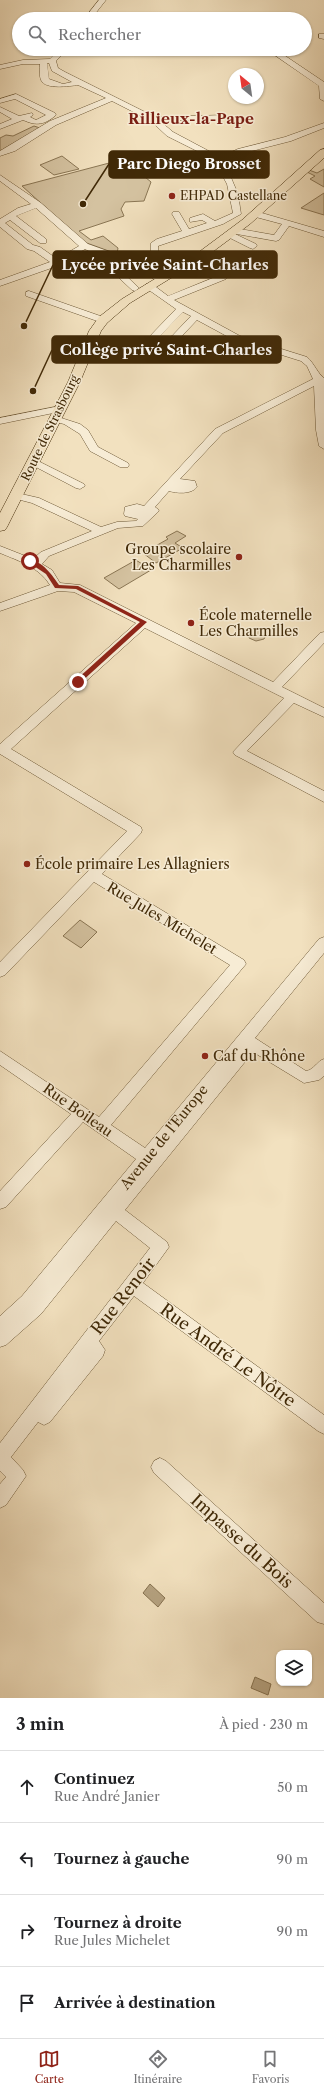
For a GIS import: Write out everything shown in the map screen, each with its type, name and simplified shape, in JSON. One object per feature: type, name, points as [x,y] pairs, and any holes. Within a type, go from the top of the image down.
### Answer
[{"type":"main road","name":"Route de Strasbourg","points":[[0,527],[58,414],[98,326],[126,301],[153,271],[169,267],[202,254],[253,216],[324,152]]},
{"type":"street","points":[[91,12],[99,1]]},
{"type":"street","points":[[0,67],[23,62],[52,61],[57,56]]},
{"type":"street","points":[[280,56],[323,85],[324,99]]},
{"type":"street","points":[[52,61],[55,68],[62,74],[154,119],[170,134],[207,151],[220,160],[235,197],[238,210],[237,214]]},
{"type":"street","points":[[43,62],[45,73],[44,79],[46,81],[63,86],[79,82]]},
{"type":"street","points":[[313,79],[324,79]]},
{"type":"street","points":[[0,101],[16,96],[52,115],[36,123],[20,118],[3,116]]},
{"type":"street","points":[[0,154],[12,149],[53,123],[112,98]]},
{"type":"street","points":[[0,109],[3,116],[10,123]]},
{"type":"street","points":[[154,119],[186,116],[196,118],[223,117]]},
{"type":"street","points":[[0,127],[20,118]]},
{"type":"street","points":[[220,160],[241,151],[288,138],[324,125]]},
{"type":"street","points":[[0,177],[38,205],[86,246],[94,251],[135,263],[153,271],[169,267]]},
{"type":"street","points":[[38,205],[10,216],[0,222],[30,247],[37,249],[57,263]]},
{"type":"street","points":[[176,214],[187,232]]},
{"type":"street","points":[[324,234],[286,223],[237,214],[214,224],[160,241],[154,245],[153,271],[167,300],[237,338],[297,356],[313,364],[320,379],[321,429],[324,446]]},
{"type":"street","points":[[10,216],[43,241]]},
{"type":"street","points":[[193,220],[203,217],[214,224]]},
{"type":"street","points":[[232,232],[277,242],[286,223]]},
{"type":"street","points":[[232,232],[253,246]]},
{"type":"street","points":[[0,283],[57,263],[86,246]]},
{"type":"street","points":[[94,251],[97,256],[135,288]]},
{"type":"street","points":[[167,300],[223,278]]},
{"type":"street","points":[[29,294],[104,320]]},
{"type":"street","points":[[182,308],[154,337],[164,342],[172,340],[196,316]]},
{"type":"street","points":[[93,338],[139,358]]},
{"type":"street","points":[[143,513],[219,432],[320,379]]},
{"type":"street","points":[[0,421],[58,414],[67,422],[84,432],[94,449],[124,465]]},
{"type":"street","points":[[34,462],[80,486]]},
{"type":"street","points":[[35,564],[45,554],[117,525],[140,524],[178,483]]},
{"type":"street","points":[[17,496],[35,500],[102,532]]},
{"type":"street","points":[[0,549],[35,564],[48,573],[57,587]]},
{"type":"street","points":[[0,607],[28,599],[57,587],[76,588],[324,713]]},
{"type":"street","points":[[0,615],[28,599]]},
{"type":"street","name":"Rue Jules Michelet","points":[[101,1126],[238,964],[92,875],[136,830],[1,749],[144,622]]},
{"type":"street","points":[[274,688],[324,636]]},
{"type":"street","points":[[292,697],[239,752],[324,797]]},
{"type":"street","points":[[0,971],[92,875]]},
{"type":"street","name":"Avenue de l'Europe","points":[[0,1326],[28,1302],[111,1209],[249,1041],[324,943]]},
{"type":"street","name":"Avenue de l'Europe","points":[[249,1041],[324,956]]},
{"type":"street","points":[[249,1041],[304,1077],[311,1078],[316,1075],[324,1065]]},
{"type":"street","name":"Rue Boileau","points":[[0,1056],[151,1161]]},
{"type":"street","points":[[0,1202],[82,1112]]},
{"type":"street","name":"Avenue de l'Europe","points":[[0,1339],[35,1308],[111,1209]]},
{"type":"street","name":"Rue Renoir","points":[[0,1457],[162,1247],[111,1209]]},
{"type":"street","name":"Rue André Le Nôtre","points":[[132,1284],[324,1425]]},
{"type":"street","points":[[0,1457],[18,1476],[0,1499]]},
{"type":"street","name":"Impasse du Bois","points":[[160,1467],[324,1615]]},
{"type":"shaded area","points":[[34,126],[40,128],[0,151],[0,138],[6,135],[13,136]]},
{"type":"shaded area","points":[[62,156],[79,169],[54,175],[40,165]]},
{"type":"shaded area","points":[[121,157],[151,182],[144,201],[125,202],[121,209],[124,216],[79,231],[91,240],[103,236],[118,248],[117,254],[84,242],[22,186],[113,162],[116,158]]},
{"type":"shaded area","points":[[324,169],[324,187],[310,179],[315,176],[307,172],[309,170],[317,173]]},
{"type":"shaded area","points":[[324,193],[324,215],[301,208]]},
{"type":"shaded area","points":[[177,531],[186,536],[175,543],[183,548],[156,563],[143,553],[168,539],[166,537]]},
{"type":"shaded area","points":[[136,560],[151,570],[119,589],[104,578]]},
{"type":"shaded area","points":[[253,629],[263,631],[266,635],[264,639],[256,641],[249,638],[248,632]]},
{"type":"shaded area","points":[[80,920],[97,932],[81,948],[63,936]]},
{"type":"shaded area","points":[[150,1584],[165,1598],[158,1607],[143,1593]]},
{"type":"shaded area","points":[[255,1677],[271,1684],[268,1695],[251,1688]]},
{"type":"place","name":"EHPAD Castellane","points":[[172,196]]},
{"type":"place","name":"Parc Diego Brosset","points":[[83,204]]},
{"type":"place","name":"Lycée privée Saint-Charles","points":[[24,326]]},
{"type":"place","name":"Collège privé Saint-Charles","points":[[33,391]]},
{"type":"place","name":"Groupe scolaire Les Charmilles","points":[[239,557]]},
{"type":"place","name":"École maternelle Les Charmilles","points":[[191,623]]},
{"type":"place","name":"École primaire Les Allagniers","points":[[27,864]]},
{"type":"place","name":"Caf du Rhône","points":[[205,1056]]},
{"type":"district","name":"Rillieux-la-Pape","points":[[191,119]]},
{"type":"route","points":[[30,561],[48,573],[57,587],[68,586],[76,588],[144,622],[78,682]]}]
